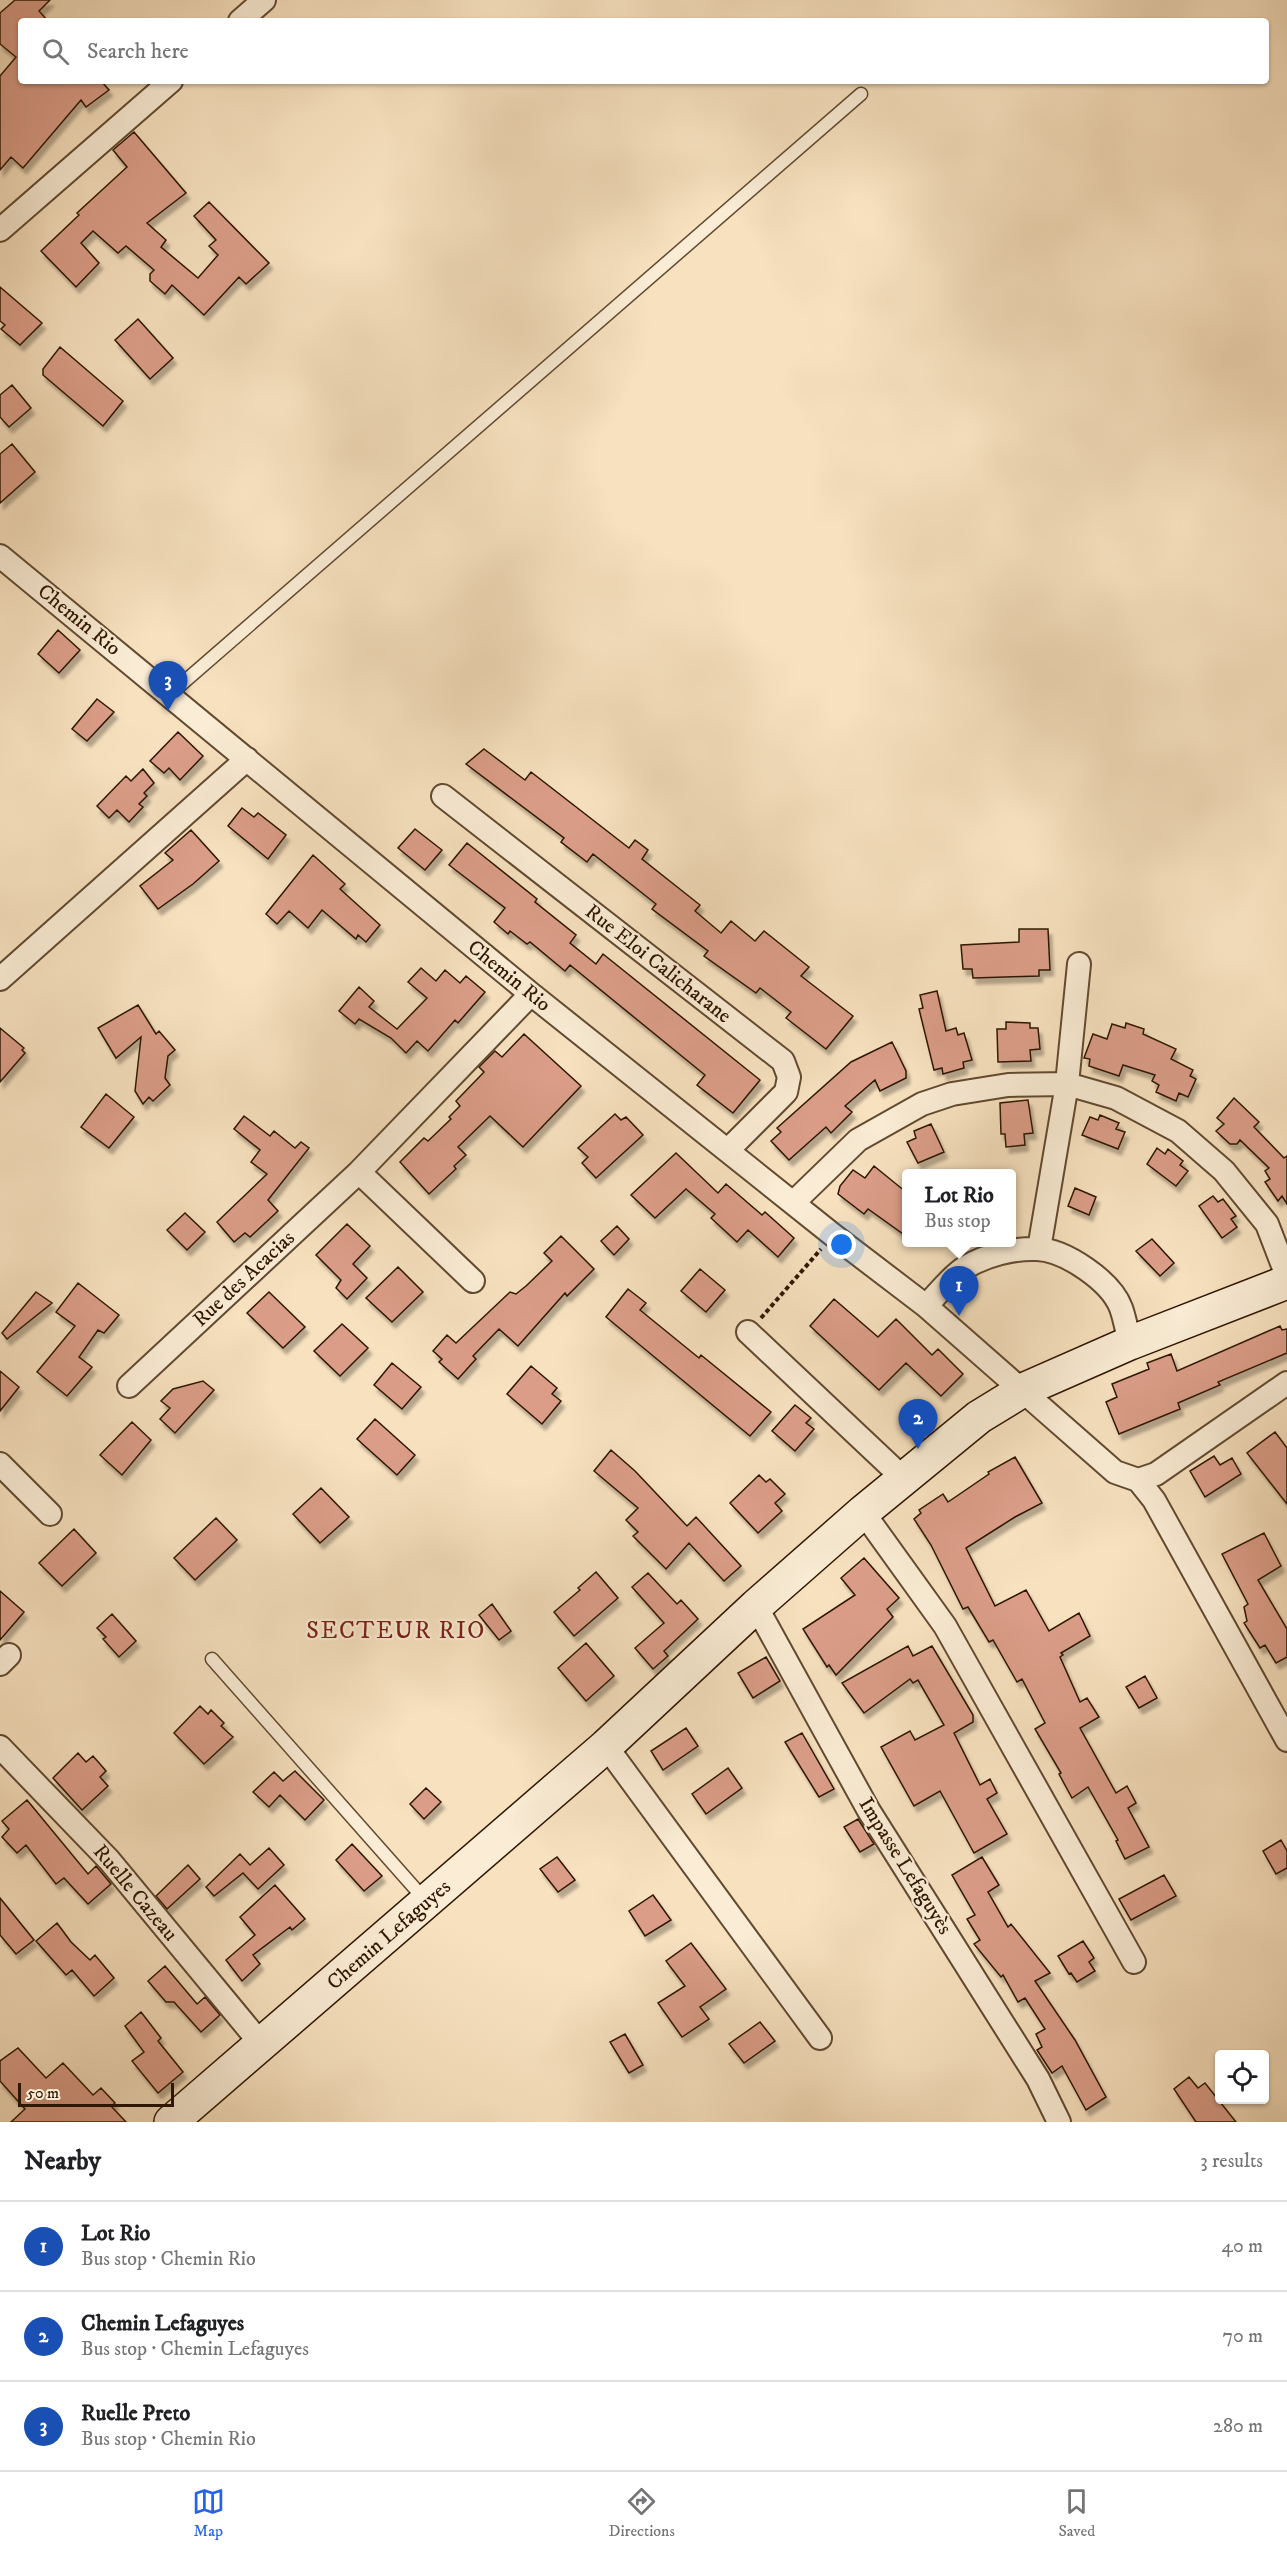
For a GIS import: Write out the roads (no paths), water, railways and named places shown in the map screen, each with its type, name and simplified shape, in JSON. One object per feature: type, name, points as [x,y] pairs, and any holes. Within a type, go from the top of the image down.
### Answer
[{"type":"main road","name":"Chemin Lefaguyes","points":[[171,2122],[606,1746],[756,1606],[863,1512],[979,1417],[1023,1390],[1130,1343],[1287,1282]]},
{"type":"street","points":[[243,18],[264,0]]},
{"type":"street","points":[[0,230],[168,84]]},
{"type":"street","name":"Chemin Rio","points":[[0,555],[531,994],[833,1235],[926,1306],[1023,1390]]},
{"type":"street","points":[[0,980],[247,759]]},
{"type":"street","name":"Rue Eloi Calicharane","points":[[443,796],[783,1061],[789,1077],[786,1092],[728,1150]]},
{"type":"street","points":[[1038,1249],[1067,1084],[1079,964]]},
{"type":"street","name":"Rue des Acacias","points":[[129,1386],[359,1172],[531,994]]},
{"type":"street","points":[[794,1202],[858,1140],[922,1104],[952,1094],[1008,1084],[1067,1084],[1116,1098],[1178,1131],[1224,1171],[1267,1224],[1287,1276]]},
{"type":"street","points":[[359,1172],[473,1281]]},
{"type":"street","points":[[926,1306],[963,1269],[984,1258],[1008,1252],[1038,1249],[1071,1260],[1101,1280],[1121,1306],[1130,1343]]},
{"type":"street","points":[[748,1332],[903,1478]]},
{"type":"street","points":[[1138,1480],[1156,1474],[1286,1386]]},
{"type":"street","points":[[1023,1390],[1115,1472],[1138,1480],[1154,1500],[1287,1740]]},
{"type":"street","points":[[0,1464],[50,1514]]},
{"type":"street","points":[[863,1512],[945,1626],[1134,1962]]},
{"type":"street","name":"Impasse Lefaguyès","points":[[756,1606],[869,1811],[1038,2079],[1059,2122]]},
{"type":"street","points":[[606,1746],[820,2038]]},
{"type":"street","name":"Ruelle Cazeau","points":[[0,1747],[109,1860],[262,2045]]},
{"type":"lane","points":[[169,694],[861,94]]},
{"type":"lane","points":[[212,1659],[427,1902]]},
{"type":"place","name":"Ruelle Preto","points":[[168,711]]},
{"type":"place","name":"Lot Rio","points":[[959,1316]]},
{"type":"place","name":"Chemin Lefaguyes","points":[[918,1449]]},
{"type":"district","name":"SECTEUR RIO","points":[[396,1631]]}]
